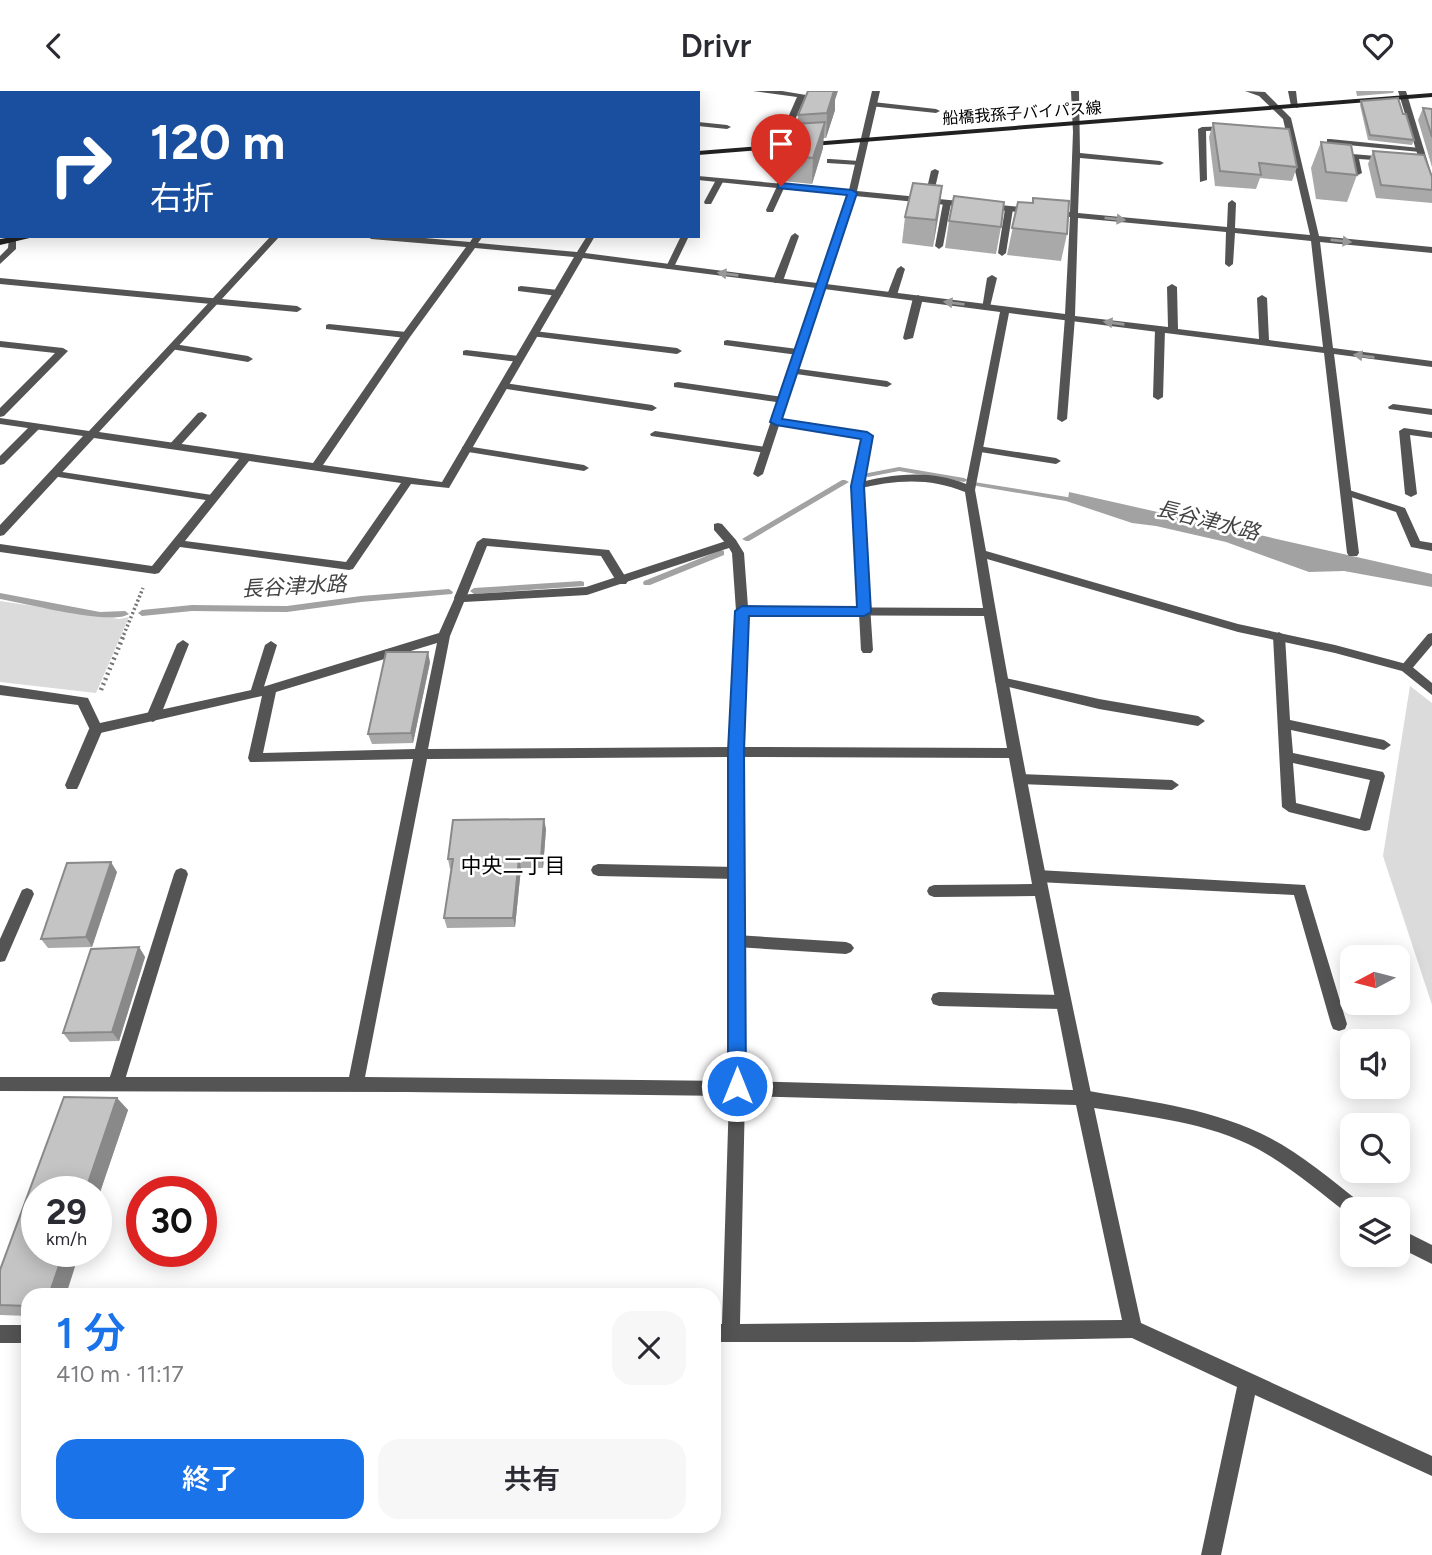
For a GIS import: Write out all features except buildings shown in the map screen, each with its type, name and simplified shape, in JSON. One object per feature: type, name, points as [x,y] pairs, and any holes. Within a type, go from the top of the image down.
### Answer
[{"type":"street","points":[[757,91],[802,95],[779,147]]},
{"type":"street","points":[[758,474],[852,193],[876,91]]},
{"type":"street","points":[[1062,419],[1070,317],[1076,155],[1075,91]]},
{"type":"street","points":[[1249,91],[1262,94],[1287,118],[1315,239],[1353,552]]},
{"type":"street","points":[[1292,91],[1295,106]]},
{"type":"street","points":[[1403,94],[1432,186]]},
{"type":"street","name":"船橋我孫子バイパス線","points":[[700,153],[1295,106],[1403,94],[1432,95]]},
{"type":"street","points":[[873,104],[936,111]]},
{"type":"street","points":[[1189,114],[1202,129],[1203,180]]},
{"type":"street","points":[[700,124],[727,127]]},
{"type":"street","points":[[1202,129],[1245,128]]},
{"type":"street","points":[[1279,131],[1290,132]]},
{"type":"street","points":[[1330,141],[1432,156]]},
{"type":"street","points":[[1076,155],[1160,163]]},
{"type":"street","points":[[1358,173],[1355,156],[1396,160]]},
{"type":"street","points":[[1410,161],[1422,156]]},
{"type":"street","points":[[830,161],[859,163]]},
{"type":"street","points":[[928,201],[935,171]]},
{"type":"street","points":[[700,178],[1432,250]]},
{"type":"street","points":[[708,202],[720,180]]},
{"type":"street","points":[[770,210],[781,186]]},
{"type":"street","points":[[939,246],[947,202]]},
{"type":"street","points":[[1229,264],[1232,203]]},
{"type":"street","points":[[1002,253],[1009,209]]},
{"type":"street","points":[[995,222],[1006,223]]},
{"type":"street","points":[[778,281],[795,236]]},
{"type":"street","points":[[0,242],[23,238]]},
{"type":"street","points":[[0,532],[274,238]]},
{"type":"street","points":[[413,238],[476,241],[1432,364]]},
{"type":"street","points":[[0,421],[445,486],[589,238]]},
{"type":"street","points":[[670,267],[683,238]]},
{"type":"street","points":[[0,261],[12,249],[12,240]]},
{"type":"street","points":[[316,467],[476,241]]},
{"type":"street","points":[[892,295],[901,269]]},
{"type":"street","points":[[985,307],[992,278]]},
{"type":"street","points":[[0,281],[297,309]]},
{"type":"street","points":[[1172,287],[1172,331]]},
{"type":"street","points":[[521,289],[558,292]]},
{"type":"street","points":[[908,338],[918,298]]},
{"type":"street","points":[[1262,298],[1264,343]]},
{"type":"street","points":[[1005,309],[970,490],[1001,681],[1062,1002],[1133,1329]]},
{"type":"street","points":[[329,327],[407,335]]},
{"type":"street","points":[[1158,397],[1160,329]]},
{"type":"street","points":[[534,334],[677,351]]},
{"type":"street","points":[[727,343],[798,352]]},
{"type":"street","points":[[0,344],[63,351],[0,414]]},
{"type":"street","points":[[174,347],[247,359]]},
{"type":"street","points":[[466,353],[519,359]]},
{"type":"street","points":[[792,371],[887,384]]},
{"type":"street","points":[[504,386],[652,408]]},
{"type":"street","points":[[678,386],[783,400]]},
{"type":"street","points":[[1393,407],[1432,412]]},
{"type":"street","points":[[173,447],[202,415]]},
{"type":"street","points":[[776,422],[867,436],[858,486],[867,650]]},
{"type":"street","points":[[0,462],[34,427]]},
{"type":"street","points":[[1411,494],[1404,431],[1432,435]]},
{"type":"street","points":[[655,434],[766,450]]},
{"type":"street","points":[[466,449],[584,468]]},
{"type":"street","points":[[978,449],[1056,461]]},
{"type":"street","points":[[0,548],[155,570],[245,458]]},
{"type":"street","points":[[56,474],[212,498]]},
{"type":"street","points":[[858,486],[891,476],[952,481],[970,490]]},
{"type":"street","points":[[176,543],[349,566],[408,481]]},
{"type":"street","points":[[1346,492],[1401,510],[1415,544],[1432,547]]},
{"type":"street","points":[[718,527],[738,553],[742,611],[736,751],[737,1086],[723,1332],[914,1333],[1133,1329],[1432,1467]]},
{"type":"street","points":[[356,1083],[444,636],[483,542],[605,553],[622,581]]},
{"type":"street","points":[[460,598],[587,591],[732,543]]},
{"type":"street","points":[[980,553],[1238,628],[1406,668],[1432,690]]},
{"type":"street","points":[[742,611],[991,613]]},
{"type":"street","points":[[96,729],[256,693],[444,636]]},
{"type":"street","points":[[1279,636],[1284,724],[1289,807],[1365,827],[1378,776],[1286,757]]},
{"type":"street","points":[[1406,668],[1432,637]]},
{"type":"street","points":[[153,717],[183,644]]},
{"type":"street","points":[[256,693],[271,645]]},
{"type":"street","points":[[1001,681],[1100,704],[1198,721]]},
{"type":"street","points":[[270,688],[255,758],[423,753],[736,751],[1016,754]]},
{"type":"street","points":[[0,690],[83,701],[96,729],[72,785]]},
{"type":"street","points":[[1284,724],[1384,745]]},
{"type":"street","points":[[1020,779],[1172,785]]},
{"type":"street","points":[[598,870],[736,873]]},
{"type":"street","points":[[116,1083],[181,874]]},
{"type":"street","points":[[934,891],[1039,883],[1300,889],[1339,1024]]},
{"type":"street","points":[[0,956],[27,894]]},
{"type":"street","points":[[736,941],[846,948]]},
{"type":"street","points":[[939,999],[1062,1002]]},
{"type":"street","points":[[0,1084],[737,1086],[1082,1098],[1201,1120],[1241,1133],[1284,1155],[1340,1198]]},
{"type":"street","points":[[1410,1243],[1432,1255]]},
{"type":"street","points":[[0,1334],[21,1334]]},
{"type":"street","points":[[1211,1555],[1248,1382]]},
{"type":"path","points":[[89,715],[125,637],[139,596],[155,570]]},
{"type":"shaded area","points":[[1069,492],[1432,574],[1432,584],[1344,568],[1309,569],[1227,540],[1132,521],[1068,499]]},
{"type":"shaded area","points":[[0,601],[119,619],[129,617],[96,693],[0,682]]},
{"type":"shaded area","points":[[1410,686],[1432,703],[1432,1005],[1383,856]]},
{"type":"waterway","name":"長谷津水路","points":[[868,475],[899,469],[964,480]]},
{"type":"waterway","name":"長谷津水路","points":[[746,539],[845,482]]},
{"type":"waterway","name":"長谷津水路","points":[[977,484],[1067,499],[1132,521],[1228,540],[1309,569],[1344,568],[1432,584]]},
{"type":"waterway","name":"長谷津水路","points":[[647,583],[721,553]]},
{"type":"waterway","name":"長谷津水路","points":[[474,591],[581,584]]},
{"type":"waterway","name":"長谷津水路","points":[[142,613],[192,608],[287,609],[361,599],[449,592]]},
{"type":"waterway","name":"長谷津水路","points":[[0,596],[100,615],[125,614]]},
{"type":"district","name":"中央二丁目","points":[[513,865]]},
{"type":"route","points":[[737,1086],[736,751],[742,611],[864,612],[858,486],[867,436],[776,422],[852,193],[781,186]]}]
